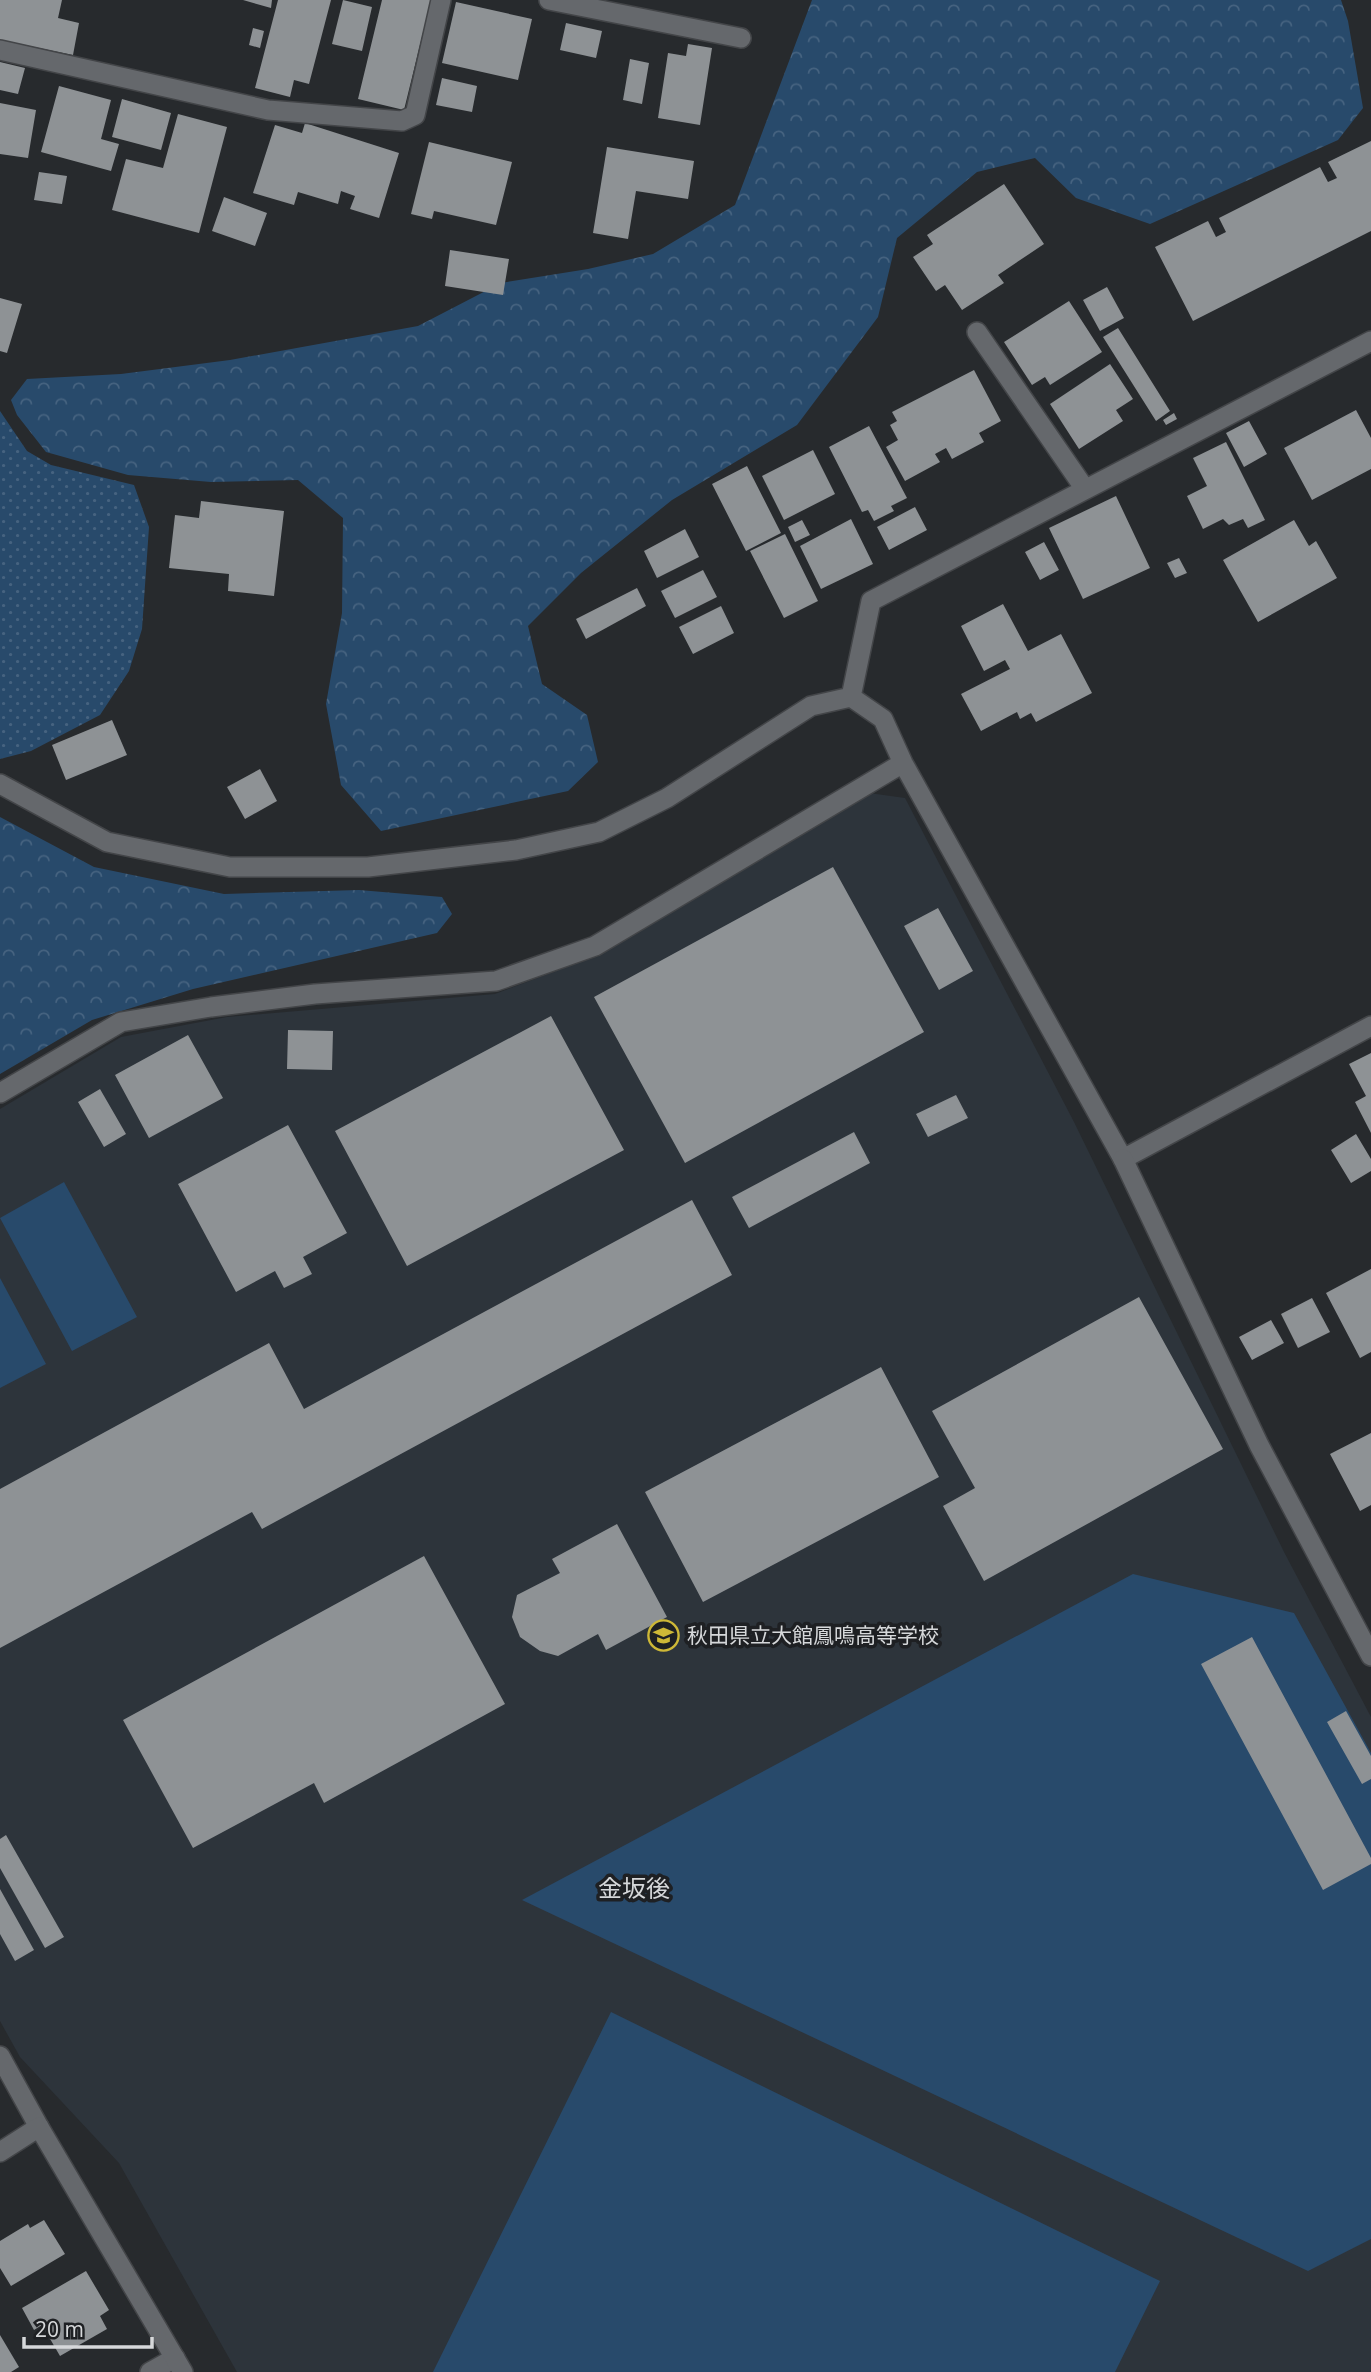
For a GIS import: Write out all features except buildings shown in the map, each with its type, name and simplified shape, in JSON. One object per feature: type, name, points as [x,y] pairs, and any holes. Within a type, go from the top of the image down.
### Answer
[{"type":"street","points":[[0,50],[268,110],[402,121],[415,115],[441,0]]},
{"type":"street","points":[[548,0],[741,38]]},
{"type":"street","points":[[977,332],[1085,489]]},
{"type":"street","points":[[851,697],[871,600],[1371,341]]},
{"type":"street","points":[[0,785],[107,842],[230,867],[368,867],[516,850],[600,832],[667,798],[811,706],[851,697],[883,719],[903,763],[1123,1159],[1259,1445],[1371,1656]]},
{"type":"street","points":[[0,1093],[121,1022],[315,994],[496,981],[595,946],[903,763]]},
{"type":"street","points":[[1123,1159],[1371,1026]]},
{"type":"street","points":[[0,2056],[179,2365],[150,2372]]},
{"type":"street","points":[[0,2152],[39,2127]]},
{"type":"shaded area","name":"秋田県立大館鳳鳴高等学校","points":[[869,793],[905,798],[1074,1122],[1284,1552],[1371,1717],[1371,2372],[237,2372],[119,2163],[20,2057],[0,2021],[0,1109],[121,1037],[227,1017],[495,994],[596,956]]},
{"type":"green space","points":[[812,0],[1341,0],[1348,21],[1363,108],[1338,140],[1150,224],[1076,198],[1035,158],[977,172],[897,238],[878,317],[797,425],[672,500],[581,573],[528,626],[542,684],[587,715],[598,762],[568,791],[381,831],[341,785],[326,704],[342,613],[343,518],[298,480],[211,482],[128,475],[46,452],[17,415],[11,400],[27,379],[121,374],[230,360],[418,326],[501,283],[588,269],[653,254],[735,205]]},
{"type":"green space","points":[[0,411],[27,451],[51,465],[134,485],[149,527],[142,629],[129,671],[100,715],[31,751],[0,759]]},
{"type":"green space","points":[[0,817],[94,867],[224,894],[359,890],[442,897],[452,914],[437,933],[193,989],[92,1020],[0,1074]]},
{"type":"green space","points":[[64,1182],[137,1317],[72,1351],[0,1218]]},
{"type":"green space","points":[[0,1278],[46,1364],[0,1388]]},
{"type":"green space","points":[[1133,1574],[1294,1613],[1371,1753],[1371,2239],[1308,2271],[522,1900]]},
{"type":"green space","points":[[611,2012],[1160,2281],[1115,2372],[433,2372]]},
{"type":"place","name":"秋田県立大館鳳鳴高等学校","points":[[664,1635]]},
{"type":"district","name":"金坂後","points":[[634,1887]]}]
